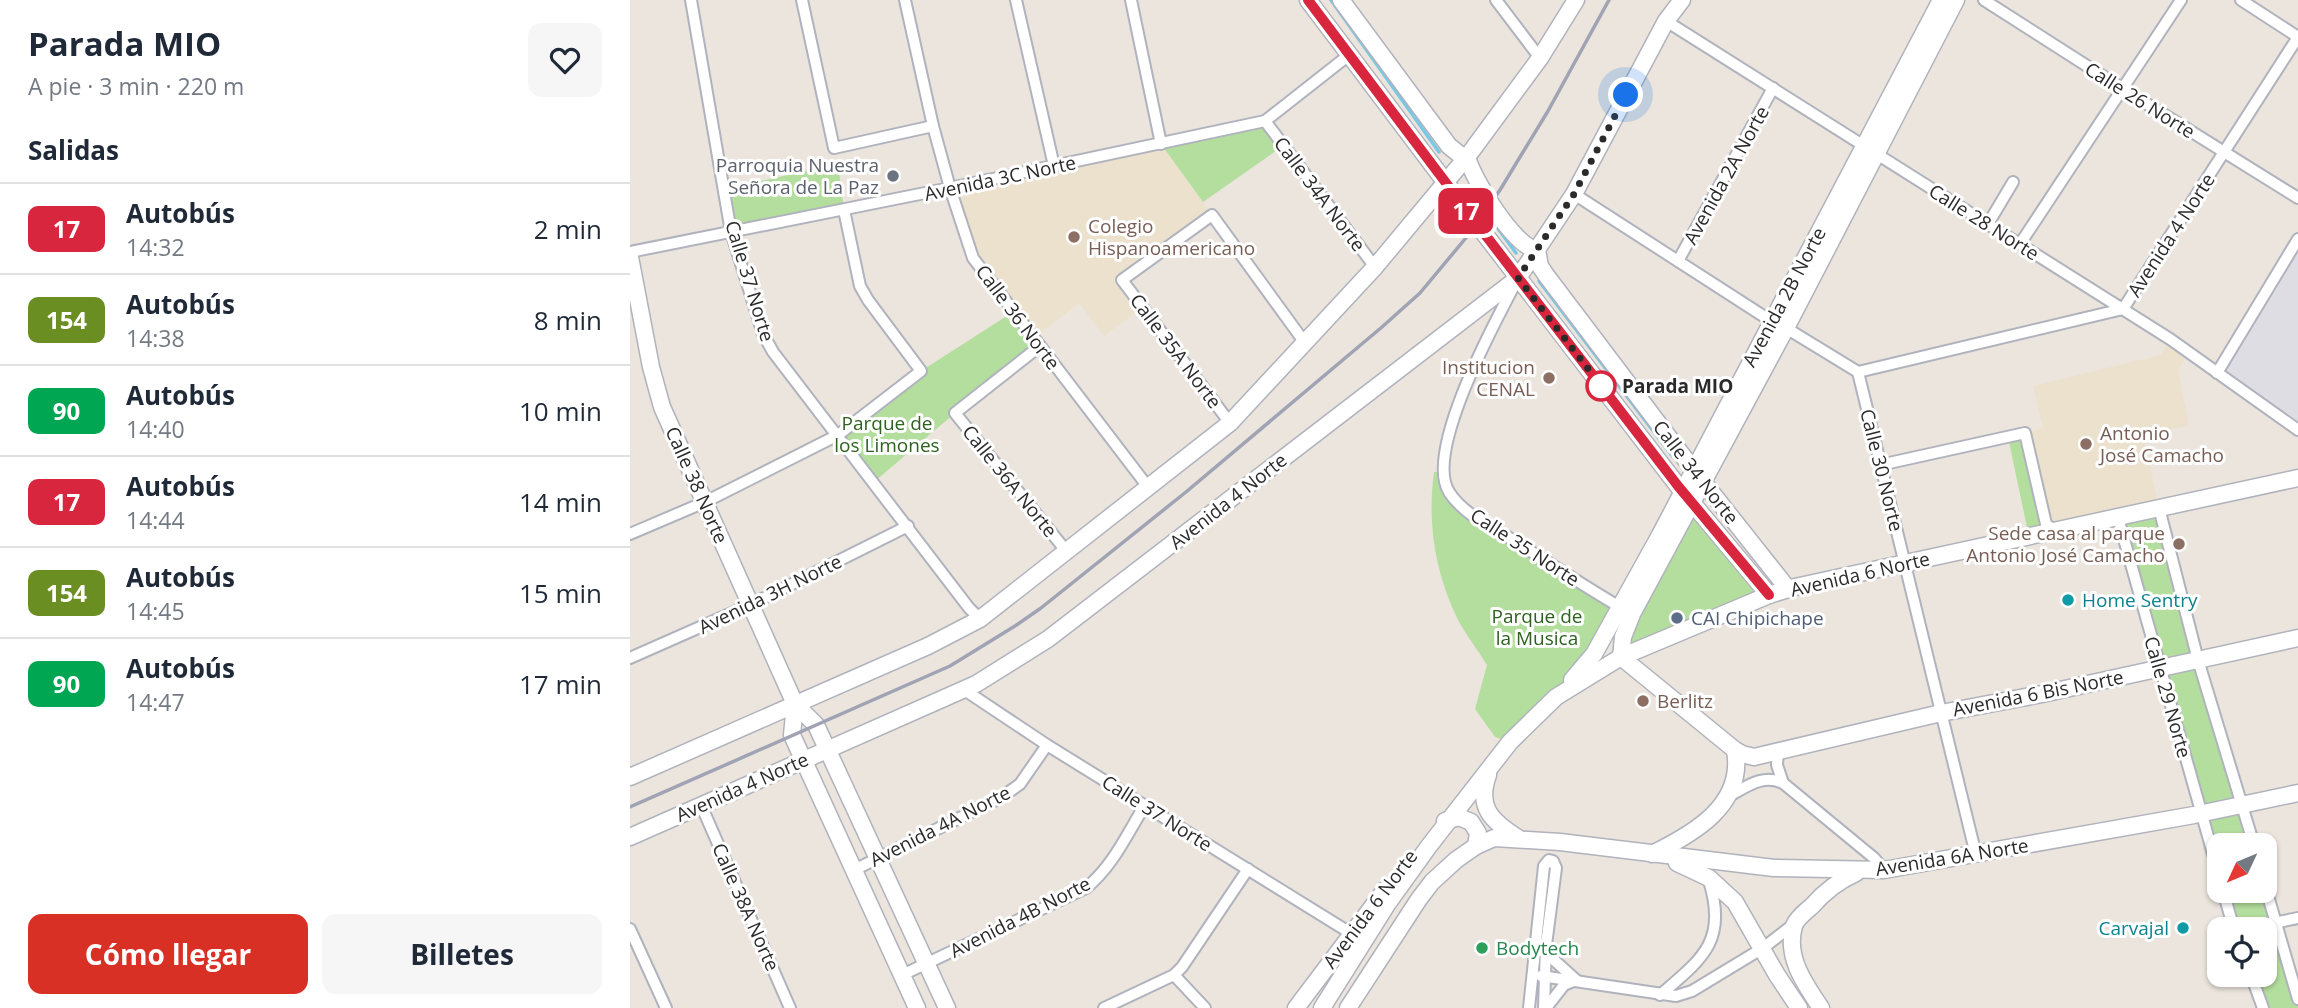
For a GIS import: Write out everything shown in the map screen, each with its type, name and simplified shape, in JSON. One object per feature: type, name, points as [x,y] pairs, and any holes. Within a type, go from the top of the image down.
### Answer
[{"type":"street","name":"Calle 37 Norte","points":[[691,0],[731,232],[763,334],[773,352],[980,619]]},
{"type":"street","points":[[802,0],[834,148],[933,126]]},
{"type":"street","name":"Calle 36 Norte","points":[[905,0],[933,126],[973,258],[1148,487]]},
{"type":"street","points":[[1016,0],[1054,166]]},
{"type":"street","points":[[1131,0],[1161,145]]},
{"type":"street","name":"Calle 34 Norte","points":[[1308,0],[1687,498],[1769,595]]},
{"type":"street","points":[[1341,0],[1449,146],[1467,157],[1475,179],[1491,204],[1524,245],[1537,250]]},
{"type":"street","points":[[1496,0],[1540,58]]},
{"type":"street","points":[[630,777],[928,646],[980,619],[1230,423],[1375,267],[1446,183],[1540,58],[1576,0]]},
{"type":"street","name":"Avenida 4 Norte","points":[[630,837],[976,684],[1048,639],[1518,278],[1574,194],[1666,21],[1682,0]]},
{"type":"street","name":"Avenida 2B Norte","points":[[1871,150],[1941,0]]},
{"type":"street","name":"Avenida 2B Norte","points":[[1621,657],[1623,637],[1632,614],[1698,476],[1871,150],[1956,0]]},
{"type":"street","name":"Calle 26 Norte","points":[[1984,0],[2298,198]]},
{"type":"street","points":[[2020,244],[2181,0]]},
{"type":"street","points":[[2241,0],[2298,37]]},
{"type":"street","name":"Calle 28 Norte","points":[[1666,21],[2170,339],[2298,430]]},
{"type":"street","name":"Avenida 4 Norte","points":[[1858,372],[2123,309],[2298,37]]},
{"type":"street","name":"Avenida 3C Norte","points":[[630,255],[1265,121],[1349,55]]},
{"type":"street","name":"Avenida 2A Norte","points":[[1678,261],[1773,88]]},
{"type":"street","name":"Calle 34A Norte","points":[[1265,121],[1375,267]]},
{"type":"street","points":[[1988,224],[2013,182]]},
{"type":"street","points":[[1574,194],[1778,325],[1858,372]]},
{"type":"street","points":[[630,534],[705,502],[838,435],[921,371],[860,286],[844,210]]},
{"type":"street","name":"Calle 35A Norte","points":[[1230,423],[1122,280],[1212,215],[1305,343]]},
{"type":"street","points":[[2217,373],[2298,239]]},
{"type":"street","name":"Calle 34 Norte","points":[[1537,250],[1540,266],[1698,476],[1788,589]]},
{"type":"street","name":"Calle 38 Norte","points":[[630,255],[651,367],[662,407],[795,704],[816,725],[947,1008]]},
{"type":"street","name":"Calle 35 Norte","points":[[1518,278],[1455,412],[1442,459],[1443,475],[1448,490],[1471,513],[1620,607]]},
{"type":"street","name":"Calle 36A Norte","points":[[1040,345],[955,413],[1068,552]]},
{"type":"street","name":"Calle 30 Norte","points":[[1858,372],[1976,855]]},
{"type":"street","points":[[1880,465],[2025,433],[2047,530]]},
{"type":"street","name":"Avenida 6 Norte","points":[[1322,1008],[1388,903],[1510,742],[1556,697],[1621,657],[1788,589],[2047,530],[2298,478]]},
{"type":"street","name":"Avenida 2B Norte","points":[[1556,697],[1594,654],[1687,498]]},
{"type":"street","name":"Calle 29 Norte","points":[[2159,508],[2198,660],[2250,833]]},
{"type":"street","name":"Calle 29 Norte","points":[[2118,517],[2207,834]]},
{"type":"street","name":"Avenida 3H Norte","points":[[630,659],[750,605],[908,526]]},
{"type":"street","name":"Avenida 6 Bis Norte","points":[[1735,750],[1754,757],[1941,713],[2042,694],[2298,638]]},
{"type":"street","points":[[1621,657],[1735,750],[1735,771],[1727,797],[1715,814],[1700,828],[1651,854]]},
{"type":"street","name":"Calle 37 Norte","points":[[963,690],[1352,934]]},
{"type":"street","name":"Calle 38 Norte","points":[[795,704],[792,735],[917,1008]]},
{"type":"street","name":"Avenida 4A Norte","points":[[854,870],[1002,797],[1020,784],[1047,744]]},
{"type":"street","points":[[1777,750],[1777,765],[1783,783]]},
{"type":"street","points":[[1494,764],[1485,784],[1485,804],[1495,822],[1519,839]]},
{"type":"street","points":[[1727,797],[1763,779],[1783,783],[1874,858],[1884,870]]},
{"type":"street","name":"Avenida 6A Norte","points":[[1519,839],[1774,868],[1884,870],[2298,793]]},
{"type":"street","name":"Calle 38A Norte","points":[[701,805],[790,1008]]},
{"type":"street","name":"Avenida 4B Norte","points":[[902,975],[1086,888],[1111,862],[1145,805]]},
{"type":"street","points":[[1452,818],[1471,821],[1478,833],[1475,846]]},
{"type":"street","name":"Avenida 6 Norte","points":[[1296,1008],[1421,839],[1452,818]]},
{"type":"street","name":"Avenida 6 Norte","points":[[1348,1008],[1427,888],[1475,846],[1494,838],[1519,839]]},
{"type":"street","points":[[1651,854],[1688,867],[1709,878],[1735,902],[1799,1008]]},
{"type":"street","points":[[1529,1008],[1544,866],[1549,860],[1553,861],[1556,868],[1546,945],[1545,1008]]},
{"type":"street","points":[[1104,1008],[1174,975],[1248,869]]},
{"type":"street","points":[[1531,974],[1660,996],[1684,994],[1763,948],[1794,924],[1827,890],[1860,871]]},
{"type":"street","points":[[1660,996],[1695,965],[1706,952],[1714,935],[1717,917],[1709,878]]},
{"type":"street","points":[[1370,910],[1388,903]]},
{"type":"street","points":[[2277,922],[2298,918]]},
{"type":"street","points":[[1794,924],[1792,950],[1795,962],[1806,986],[1821,1008]]},
{"type":"street","points":[[2277,926],[2298,999]]},
{"type":"street","points":[[630,929],[666,1008]]},
{"type":"street","points":[[1546,945],[1555,961],[1576,980]]},
{"type":"street","points":[[1174,975],[1205,1008]]},
{"type":"street","points":[[1545,1008],[1564,985],[1576,980]]},
{"type":"street","points":[[2255,987],[2263,1008]]},
{"type":"shaded area","name":"Colegio Hispanoamericano","points":[[1161,144],[1212,215],[1123,280],[1143,307],[1104,336],[1079,303],[1034,338],[973,258],[950,188]]},
{"type":"shaded area","points":[[2298,239],[2298,430],[2217,373]]},
{"type":"shaded area","name":"Antonio José Camacho","points":[[2170,339],[2188,353],[2178,370],[2189,426],[2143,434],[2159,508],[2039,535],[2025,433],[2043,428],[2033,386],[2161,355]]},
{"type":"green space","points":[[1265,121],[1283,146],[1203,202],[1161,144]]},
{"type":"green space","points":[[838,164],[844,210],[731,232],[725,189]]},
{"type":"green space","name":"Parque de los Limones","points":[[1013,312],[1040,346],[874,482],[838,435],[921,371]]},
{"type":"green space","points":[[2025,433],[2046,524],[2029,537],[2008,437]]},
{"type":"green space","name":"Parque de la Musica","points":[[1434,472],[1440,472],[1459,503],[1620,607],[1594,654],[1510,742],[1495,737],[1475,709],[1487,665],[1458,620],[1438,566],[1432,529]]},
{"type":"green space","points":[[1692,503],[1765,589],[1621,657],[1623,637]]},
{"type":"green space","points":[[2159,508],[2251,833],[2207,833],[2118,518]]},
{"type":"green space","points":[[2226,903],[2268,903],[2272,917],[2231,917]]},
{"type":"green space","points":[[2277,932],[2298,999],[2298,1008],[2263,1008],[2255,987],[2277,987]]},
{"type":"waterway","points":[[1331,0],[1439,152]]},
{"type":"waterway","points":[[1497,227],[1516,253]]},
{"type":"waterway","points":[[1539,281],[1673,457]]},
{"type":"railway","points":[[630,807],[950,666],[1041,608],[1186,492],[1420,293],[1470,233],[1500,190],[1548,111],[1609,0]]},
{"type":"bus line","name":"17","points":[[1308,0],[1678,486],[1769,595]]},
{"type":"place","name":"Parroquia Nuestra Señora de La Paz","points":[[893,176]]},
{"type":"place","name":"Colegio Hispanoamericano","points":[[1074,237]]},
{"type":"place","name":"Institucion CENAL","points":[[1549,378]]},
{"type":"place","name":"Parada MIO","points":[[1601,386]]},
{"type":"place","name":"Antonio José Camacho","points":[[2086,444]]},
{"type":"place","name":"Sede casa al parque Antonio José Camacho","points":[[2179,544]]},
{"type":"place","name":"Home Sentry","points":[[2068,600]]},
{"type":"place","name":"CAI Chipichape","points":[[1677,618]]},
{"type":"place","name":"Berlitz","points":[[1643,701]]},
{"type":"place","name":"Carvajal","points":[[2183,928]]},
{"type":"place","name":"Bodytech","points":[[1482,948]]},
{"type":"route","points":[[1601,386],[1606,392],[1518,278],[1574,194],[1626,95]]}]
